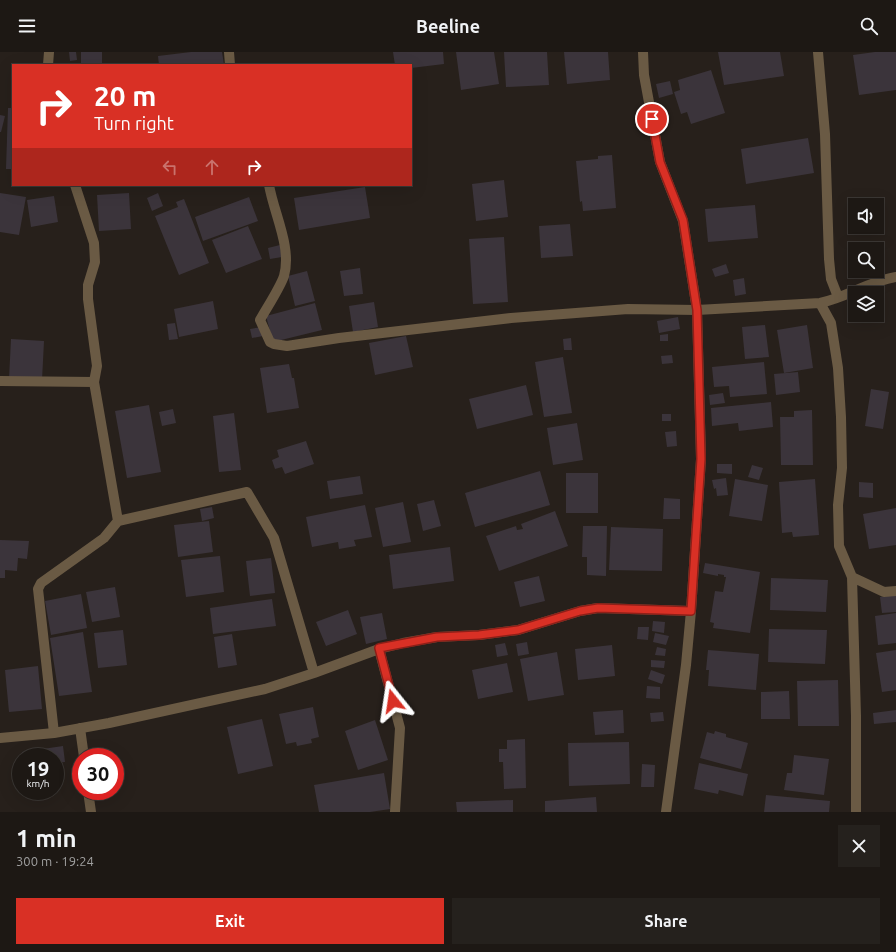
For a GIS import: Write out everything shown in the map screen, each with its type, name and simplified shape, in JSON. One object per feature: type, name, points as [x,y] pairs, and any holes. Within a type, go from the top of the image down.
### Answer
[{"type":"street","points":[[48,64],[49,52]]},
{"type":"street","points":[[229,52],[230,64]]},
{"type":"street","points":[[643,52],[644,75],[660,162],[683,220],[697,310],[701,459],[686,665],[666,812]]},
{"type":"street","points":[[818,52],[825,134],[829,259],[831,279],[838,297]]},
{"type":"street","points":[[75,186],[94,243],[95,262],[88,285],[88,299],[97,366],[94,382],[118,521]]},
{"type":"street","points":[[269,186],[284,245],[286,260],[284,277],[260,320],[270,342],[287,346],[339,338],[511,318],[620,309],[697,310],[820,303],[896,277]]},
{"type":"street","points":[[820,303],[831,323],[838,368],[842,468],[838,505],[840,546],[852,577],[856,716],[856,812]]},
{"type":"street","points":[[0,381],[94,382]]},
{"type":"street","points":[[54,733],[38,589],[40,583],[104,538],[118,521],[246,492],[274,538],[314,673]]},
{"type":"street","points":[[852,577],[884,592],[896,591]]},
{"type":"street","points":[[0,738],[54,733],[109,724],[264,689],[314,673],[379,648],[437,637],[479,635],[518,630],[580,611],[598,608],[691,611]]},
{"type":"street","points":[[379,648],[400,728],[395,812]]},
{"type":"street","points":[[80,728],[83,748]]},
{"type":"street","points":[[89,800],[91,812]]},
{"type":"building","points":[[69,52],[76,52],[77,60],[70,61]]},
{"type":"building","points":[[81,52],[102,52],[102,64],[81,64]]},
{"type":"building","points":[[191,52],[222,52],[224,64],[159,64],[158,56]]},
{"type":"building","points":[[393,52],[443,52],[444,64],[412,68],[412,64],[395,64]]},
{"type":"building","points":[[456,52],[494,52],[499,84],[461,90]]},
{"type":"building","points":[[504,52],[547,52],[549,85],[506,87]]},
{"type":"building","points":[[564,52],[608,52],[610,80],[567,84]]},
{"type":"building","points":[[718,52],[780,52],[784,76],[724,85]]},
{"type":"building","points":[[875,52],[896,52],[896,90],[859,95],[853,55]]},
{"type":"building","points":[[711,70],[725,113],[691,124],[687,112],[681,114],[674,92],[680,90],[678,80]]},
{"type":"building","points":[[670,81],[673,94],[659,98],[656,84]]},
{"type":"building","points":[[8,108],[12,108],[12,169],[6,169]]},
{"type":"building","points":[[0,115],[5,116],[1,132],[0,132]]},
{"type":"building","points":[[808,138],[814,173],[746,184],[741,149]]},
{"type":"building","points":[[612,155],[616,208],[583,211],[582,201],[580,202],[576,161],[598,159],[598,156]]},
{"type":"building","points":[[504,180],[508,217],[476,221],[472,184]]},
{"type":"building","points":[[365,187],[370,218],[299,230],[294,198]]},
{"type":"building","points":[[0,193],[26,197],[19,235],[0,232]]},
{"type":"building","points":[[129,193],[131,229],[99,231],[97,195]]},
{"type":"building","points":[[158,193],[163,206],[152,211],[147,198]]},
{"type":"building","points":[[54,196],[58,222],[31,227],[27,200]]},
{"type":"building","points":[[249,197],[258,221],[203,241],[195,217]]},
{"type":"building","points":[[184,199],[209,263],[179,275],[155,216],[178,207],[176,202]]},
{"type":"building","points":[[755,205],[758,238],[708,242],[705,209]]},
{"type":"building","points":[[570,224],[573,256],[541,258],[539,226]]},
{"type":"building","points":[[248,226],[262,259],[226,273],[212,240]]},
{"type":"building","points":[[504,237],[508,302],[473,304],[469,239]]},
{"type":"building","points":[[280,245],[282,257],[270,259],[268,248]]},
{"type":"building","points":[[726,264],[729,273],[715,277],[712,269]]},
{"type":"building","points":[[360,268],[363,294],[344,296],[340,271]]},
{"type":"building","points":[[307,271],[315,301],[295,306],[288,276]]},
{"type":"building","points":[[744,278],[746,294],[735,296],[733,280]]},
{"type":"building","points":[[213,301],[218,329],[179,337],[174,309]]},
{"type":"building","points":[[374,302],[378,327],[353,332],[349,306]]},
{"type":"building","points":[[315,303],[322,330],[273,342],[266,316]]},
{"type":"building","points":[[678,317],[680,329],[659,333],[657,321]]},
{"type":"building","points":[[175,323],[178,339],[169,340],[167,324]]},
{"type":"building","points":[[765,325],[769,357],[745,359],[742,327]]},
{"type":"building","points":[[807,325],[813,368],[784,373],[777,330]]},
{"type":"building","points":[[262,327],[263,336],[252,338],[250,329]]},
{"type":"building","points":[[668,334],[668,341],[660,341],[660,335]]},
{"type":"building","points":[[406,336],[413,367],[375,375],[369,343]]},
{"type":"building","points":[[571,338],[572,350],[564,350],[563,339]]},
{"type":"building","points":[[11,339],[44,341],[42,380],[9,379]]},
{"type":"building","points":[[672,355],[673,363],[662,364],[661,356]]},
{"type":"building","points":[[563,357],[572,413],[544,417],[535,362]]},
{"type":"building","points":[[764,362],[767,394],[730,397],[729,386],[714,387],[712,367]]},
{"type":"building","points":[[289,364],[292,378],[294,378],[299,408],[267,413],[260,368]]},
{"type":"building","points":[[798,372],[800,392],[776,395],[774,374]]},
{"type":"building","points":[[526,385],[533,415],[477,429],[469,399]]},
{"type":"building","points":[[871,389],[889,392],[883,429],[865,426]]},
{"type":"building","points":[[723,393],[725,403],[710,405],[709,395]]},
{"type":"building","points":[[771,402],[773,427],[739,431],[738,423],[712,426],[711,408]]},
{"type":"building","points":[[149,405],[161,472],[127,478],[115,411]]},
{"type":"building","points":[[173,409],[176,423],[162,426],[159,412]]},
{"type":"building","points":[[812,410],[813,465],[781,465],[780,417],[794,417],[794,411]]},
{"type":"building","points":[[234,413],[241,470],[219,472],[213,416]]},
{"type":"building","points":[[662,414],[671,414],[671,421],[662,421]]},
{"type":"building","points":[[577,423],[583,460],[553,465],[547,428]]},
{"type":"building","points":[[676,431],[677,446],[667,447],[665,432]]},
{"type":"building","points":[[306,441],[314,464],[285,474],[282,467],[275,469],[272,460],[279,457],[277,450]]},
{"type":"building","points":[[717,464],[732,464],[732,474],[717,473]]},
{"type":"building","points":[[752,465],[763,468],[759,480],[748,477]]},
{"type":"building","points":[[540,471],[550,505],[475,527],[465,493]]},
{"type":"building","points":[[566,473],[598,473],[598,513],[566,513]]},
{"type":"building","points":[[360,476],[363,494],[330,499],[327,481]]},
{"type":"building","points":[[726,478],[728,495],[717,496],[716,488],[714,489],[712,480]]},
{"type":"building","points":[[735,479],[768,485],[762,521],[729,516]]},
{"type":"building","points":[[815,479],[819,535],[793,537],[792,532],[782,533],[779,482]]},
{"type":"building","points":[[859,482],[873,483],[873,498],[859,497]]},
{"type":"building","points":[[664,498],[680,499],[680,519],[663,519]]},
{"type":"building","points":[[434,500],[441,526],[423,531],[417,504]]},
{"type":"building","points":[[403,502],[411,542],[383,547],[375,508]]},
{"type":"building","points":[[365,505],[372,537],[354,540],[356,546],[339,549],[338,542],[312,547],[306,517]]},
{"type":"building","points":[[212,507],[214,518],[202,521],[200,509]]},
{"type":"building","points":[[896,508],[896,545],[869,549],[863,514]]},
{"type":"building","points":[[555,511],[568,546],[499,571],[486,536],[516,526],[517,530],[523,529],[521,524]]},
{"type":"building","points":[[209,521],[213,552],[178,557],[174,525]]},
{"type":"building","points":[[583,526],[607,526],[606,576],[587,575],[587,557],[582,557]]},
{"type":"building","points":[[611,527],[663,529],[662,571],[609,570]]},
{"type":"building","points":[[0,540],[29,541],[27,559],[18,558],[17,571],[5,570],[5,578],[0,578]]},
{"type":"building","points":[[450,547],[454,581],[393,589],[389,555]]},
{"type":"building","points":[[220,556],[224,592],[186,597],[181,560]]},
{"type":"building","points":[[271,558],[275,593],[250,596],[246,561]]},
{"type":"building","points":[[705,563],[760,572],[750,633],[713,628],[714,623],[710,622],[715,591],[723,592],[726,577],[724,577],[724,575],[718,574],[718,576],[703,573]]},
{"type":"building","points":[[539,576],[545,601],[520,607],[514,582]]},
{"type":"building","points":[[771,578],[828,580],[826,612],[770,610]]},
{"type":"building","points":[[115,587],[120,617],[92,622],[86,592]]},
{"type":"building","points":[[81,594],[87,628],[51,635],[45,601]]},
{"type":"building","points":[[896,595],[896,612],[882,613],[880,597]]},
{"type":"building","points":[[272,599],[276,626],[213,634],[210,608]]},
{"type":"building","points":[[348,610],[357,634],[326,646],[316,622]]},
{"type":"building","points":[[382,613],[387,639],[366,644],[360,617]]},
{"type":"building","points":[[896,613],[896,643],[878,645],[875,616]]},
{"type":"building","points":[[653,621],[665,622],[664,633],[652,631]]},
{"type":"building","points":[[638,627],[649,627],[648,640],[637,639]]},
{"type":"building","points":[[769,629],[827,630],[825,664],[768,662]]},
{"type":"building","points":[[123,630],[127,665],[98,668],[94,633]]},
{"type":"building","points":[[83,632],[92,692],[59,696],[50,638]]},
{"type":"building","points":[[655,633],[669,636],[666,645],[653,642]]},
{"type":"building","points":[[232,634],[237,665],[218,668],[214,637]]},
{"type":"building","points":[[527,642],[529,654],[518,656],[516,644]]},
{"type":"building","points":[[505,643],[508,655],[497,657],[495,645]]},
{"type":"building","points":[[612,645],[615,676],[578,680],[575,649]]},
{"type":"building","points":[[657,647],[666,649],[665,656],[655,655]]},
{"type":"building","points":[[708,650],[759,654],[756,690],[708,686],[709,670],[706,670]]},
{"type":"building","points":[[896,650],[896,690],[882,692],[876,653]]},
{"type":"building","points":[[557,652],[564,695],[528,701],[520,659]]},
{"type":"building","points":[[651,660],[665,661],[664,668],[651,667]]},
{"type":"building","points":[[507,663],[513,692],[478,699],[472,670]]},
{"type":"building","points":[[38,666],[42,709],[9,712],[5,670]]},
{"type":"building","points":[[651,670],[665,675],[662,684],[648,679]]},
{"type":"building","points":[[838,680],[839,726],[798,726],[797,681]]},
{"type":"building","points":[[647,686],[660,687],[660,699],[646,698]]},
{"type":"building","points":[[789,691],[790,719],[761,719],[761,692]]},
{"type":"building","points":[[313,707],[319,737],[311,739],[312,743],[297,746],[296,742],[286,744],[279,714]]},
{"type":"building","points":[[623,710],[624,733],[595,735],[593,712]]},
{"type":"building","points":[[896,710],[896,722],[874,724],[873,713]]},
{"type":"building","points":[[663,712],[664,721],[651,722],[650,713]]},
{"type":"building","points":[[262,719],[273,766],[238,774],[227,727]]},
{"type":"building","points":[[375,720],[388,760],[358,770],[345,731]]},
{"type":"building","points":[[715,731],[726,734],[726,737],[748,743],[741,769],[700,758],[707,732],[714,734]]},
{"type":"building","points":[[525,739],[526,788],[504,789],[503,762],[499,762],[499,749],[507,749],[507,740]]},
{"type":"building","points":[[629,742],[630,784],[569,786],[568,743]]},
{"type":"building","points":[[63,746],[63,748],[49,748]]},
{"type":"building","points":[[794,755],[829,759],[824,795],[784,790],[787,773],[792,773]]},
{"type":"building","points":[[699,763],[748,774],[743,796],[719,790],[718,794],[694,789]]},
{"type":"building","points":[[642,764],[655,765],[654,787],[641,787]]},
{"type":"building","points":[[384,773],[390,809],[370,812],[319,812],[314,785]]},
{"type":"building","points":[[766,795],[830,801],[829,812],[764,812]]},
{"type":"building","points":[[596,797],[597,812],[545,812],[545,801]]},
{"type":"building","points":[[513,800],[513,812],[457,812],[456,802]]},
{"type":"route","points":[[393,701],[379,648],[437,637],[479,635],[518,630],[580,611],[598,608],[691,611],[701,459],[697,310],[683,220],[660,162],[652,119]]}]
